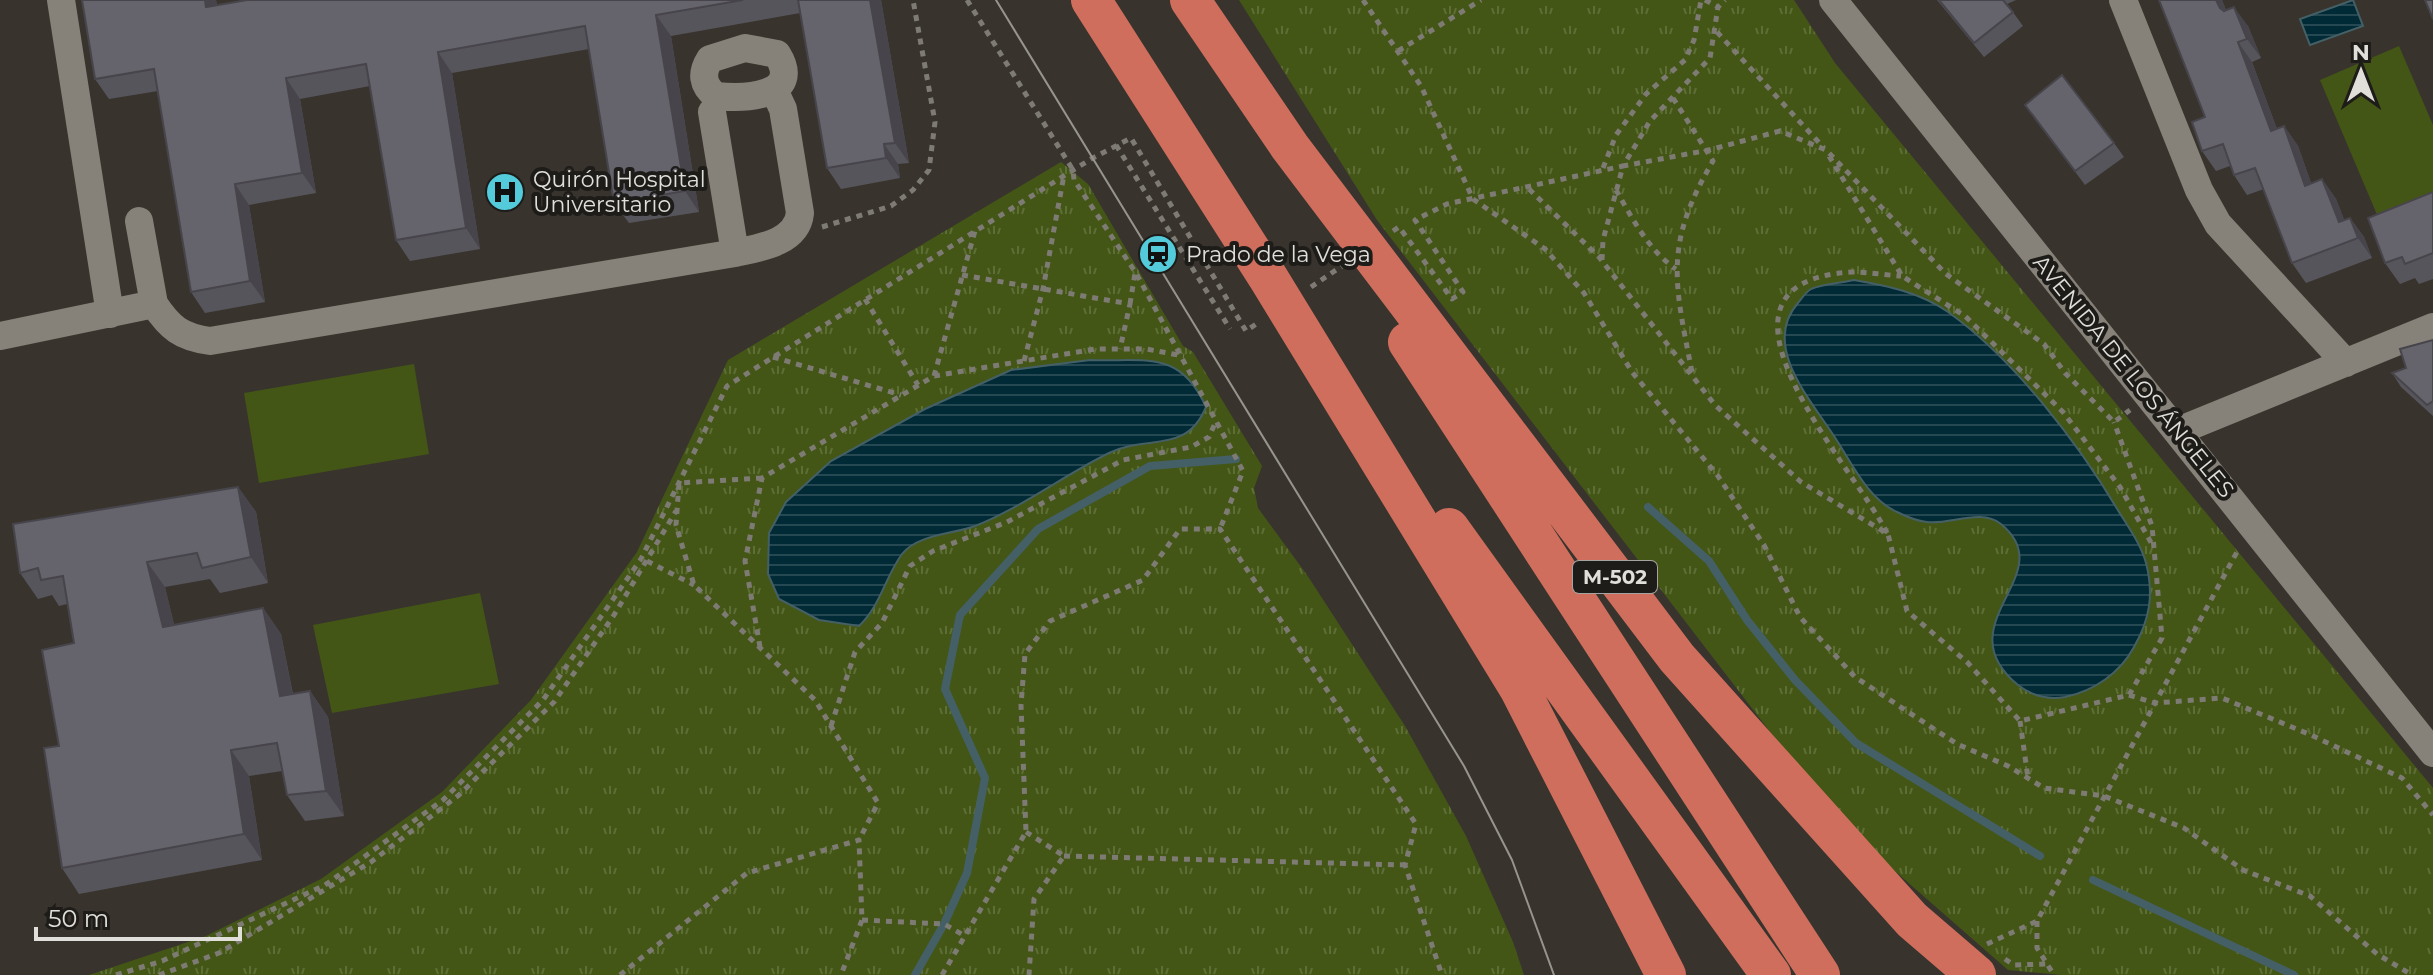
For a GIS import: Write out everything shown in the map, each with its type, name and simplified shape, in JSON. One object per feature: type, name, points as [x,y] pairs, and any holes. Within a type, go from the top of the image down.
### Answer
[{"type":"highway","points":[[1091,0],[1270,296],[1519,688],[1666,975]]},
{"type":"highway","name":"M-502","points":[[1190,0],[1290,147],[1454,416],[1820,975]]},
{"type":"highway","name":"M-502","points":[[1290,147],[1677,658],[1912,920],[1976,975]]},
{"type":"highway","points":[[1270,296],[1771,975]]},
{"type":"street","points":[[61,0],[110,314]]},
{"type":"street","name":"AVENIDA DE LOS ÁNGELES","points":[[1833,0],[2433,753]]},
{"type":"street","points":[[2123,0],[2199,190],[2218,224],[2346,363]]},
{"type":"street","points":[[139,221],[154,304],[168,325],[184,337],[210,341],[755,249],[786,236],[799,219],[799,198],[783,109],[774,90]]},
{"type":"street","points":[[712,112],[735,253]]},
{"type":"street","points":[[0,336],[154,304]]},
{"type":"street","points":[[2178,431],[2433,327]]},
{"type":"path","points":[[786,236],[891,206],[913,190],[929,170],[935,122],[913,0]]},
{"type":"path","points":[[967,0],[1073,170],[1074,180],[1136,273],[1184,356],[1243,471],[1220,529]]},
{"type":"path","points":[[1363,0],[1421,86],[1473,199],[1545,249],[1584,293],[1632,372],[1718,476],[1764,545],[1800,617],[1855,677],[1957,744],[2044,788],[2104,796],[2184,828],[2243,870],[2310,896],[2377,954],[2412,975]]},
{"type":"path","points":[[1398,51],[1481,0]]},
{"type":"path","points":[[1602,169],[1616,135],[1646,94],[1685,60],[1694,40],[1703,0],[1718,7]]},
{"type":"path","points":[[1602,261],[1603,240],[1623,166],[1650,121],[1710,58],[1717,31],[1718,7],[1725,0]]},
{"type":"path","points":[[1717,31],[1946,274],[2044,344],[2065,373],[2114,422],[2152,526],[2162,638],[2129,695]]},
{"type":"path","points":[[1673,98],[1709,150],[1713,161],[1689,201],[1678,238],[1676,269],[1693,376]]},
{"type":"path","points":[[1386,236],[1399,227],[1452,299],[1463,292],[1415,220],[1447,204],[1602,169],[1709,150],[1780,131],[1826,150],[1902,276],[1965,316],[2063,412],[2120,487],[2154,548]]},
{"type":"path","points":[[116,975],[162,961],[325,885],[443,800],[543,700],[641,559],[727,386],[1064,175],[1131,138],[1246,331],[1270,296]]},
{"type":"path","points":[[1116,145],[1230,329]]},
{"type":"path","points":[[1024,361],[1043,289],[1064,175]]},
{"type":"path","points":[[1528,188],[1602,261],[1715,405],[1801,482],[1888,534]]},
{"type":"path","points":[[1616,189],[1635,223],[1664,262],[1676,269]]},
{"type":"path","points":[[934,376],[975,231]]},
{"type":"path","points":[[1310,288],[1348,262]]},
{"type":"path","points":[[1902,276],[1854,272],[1822,277],[1792,290],[1781,304],[1777,330],[1787,373],[1841,464],[1873,503],[1888,534],[1907,611],[1968,663],[2020,721],[2028,778]]},
{"type":"path","points":[[1120,349],[1136,273]]},
{"type":"path","points":[[962,275],[1130,304]]},
{"type":"path","points":[[865,299],[918,385]]},
{"type":"path","points":[[679,483],[762,478],[934,376],[1095,349],[1184,356]]},
{"type":"path","points":[[772,357],[902,395]]},
{"type":"path","points":[[2114,422],[2150,396]]},
{"type":"path","points":[[831,726],[855,652],[882,623],[910,566],[933,551],[1007,522],[1123,460],[1191,447],[1209,437],[1217,420]]},
{"type":"path","points":[[760,647],[745,561],[762,478]]},
{"type":"path","points":[[679,483],[676,525],[694,585]]},
{"type":"path","points":[[159,975],[219,953],[371,862],[459,795],[554,702],[647,561],[676,511]]},
{"type":"path","points":[[2054,975],[2037,948],[2037,921],[2252,524]]},
{"type":"path","points":[[942,975],[1026,832],[1021,705],[1025,654],[1050,621],[1143,580],[1180,529],[1220,529]]},
{"type":"path","points":[[1220,529],[1416,824],[1405,865],[1442,975]]},
{"type":"path","points":[[647,561],[694,585],[815,700],[878,803],[859,840],[862,920],[841,975]]},
{"type":"path","points":[[2020,721],[2129,695],[2155,703],[2222,698],[2402,778],[2433,815]]},
{"type":"path","points":[[1026,832],[1064,856],[1405,865]]},
{"type":"path","points":[[620,975],[747,873],[859,840]]},
{"type":"path","points":[[1029,975],[1034,899],[1064,856]]},
{"type":"path","points":[[862,920],[944,924],[965,936]]},
{"type":"path","points":[[2037,921],[1985,945],[2014,965],[2046,964]]},
{"type":"green space","points":[[1239,0],[1794,0],[1835,63],[2433,788],[2433,975],[2062,975],[2008,970],[1840,823],[1377,220]]},
{"type":"green space","points":[[2399,46],[2433,125],[2433,194],[2378,217],[2320,80]]},
{"type":"green space","points":[[1061,162],[1088,184],[1183,346],[1193,352],[1262,466],[1254,488],[1258,508],[1307,575],[1405,726],[1466,836],[1513,942],[1524,975],[89,975],[206,936],[321,879],[442,792],[531,700],[637,552],[728,360]]},
{"type":"green space","points":[[414,364],[429,454],[259,483],[244,393]]},
{"type":"green space","points":[[480,593],[499,684],[332,713],[313,625]]},
{"type":"water","points":[[2353,0],[2363,26],[2310,45],[2300,19]]},
{"type":"water","points":[[1854,280],[1891,287],[1926,299],[1973,331],[2021,378],[2065,431],[2131,530],[2144,556],[2148,574],[2150,596],[2147,616],[2128,656],[2114,673],[2096,685],[2076,694],[2052,698],[2040,696],[2018,685],[1998,662],[1992,641],[1996,620],[2019,562],[2016,543],[1993,519],[1975,517],[1927,522],[1886,506],[1861,479],[1802,389],[1787,354],[1785,336],[1788,319],[1811,289]]},
{"type":"water","points":[[1090,360],[1144,360],[1173,367],[1196,388],[1206,407],[1198,422],[1177,438],[1109,453],[992,519],[927,538],[909,547],[896,563],[873,609],[859,626],[819,620],[779,599],[768,574],[769,533],[786,502],[831,461],[925,409],[1011,370]]},
{"type":"building","points":[[82,0],[205,0],[206,7],[247,0],[743,0],[656,15],[685,191],[614,203],[585,26],[438,52],[466,228],[396,240],[366,64],[286,78],[302,173],[235,184],[250,281],[191,292],[154,69],[95,79]]},
{"type":"building","points":[[798,0],[870,0],[895,143],[884,144],[886,158],[827,168]]},
{"type":"building","points":[[1939,0],[2003,0],[2013,12],[1974,43]]},
{"type":"building","points":[[2159,0],[2216,0],[2224,11],[2234,7],[2247,39],[2238,42],[2271,131],[2284,126],[2305,186],[2322,179],[2339,222],[2350,218],[2358,238],[2292,263],[2255,168],[2234,175],[2223,144],[2202,151],[2192,122],[2205,117]]},
{"type":"building","points":[[2425,0],[2433,0],[2433,19]]},
{"type":"building","points":[[2062,75],[2114,143],[2075,171],[2025,105]]},
{"type":"building","points":[[2433,192],[2433,253],[2405,264],[2402,257],[2385,263],[2368,218]]},
{"type":"building","points":[[2433,340],[2433,401],[2427,405],[2392,373],[2406,368],[2400,349]]},
{"type":"building","points":[[238,487],[251,557],[202,568],[197,553],[147,562],[163,627],[263,608],[280,696],[310,691],[326,791],[287,795],[277,743],[231,750],[244,834],[62,868],[44,748],[59,746],[42,650],[74,643],[63,576],[41,580],[38,568],[20,573],[13,524]]},
{"type":"waterway","points":[[915,975],[944,924],[967,873],[985,778],[945,689],[960,615],[1038,529],[1150,466],[1236,459]]},
{"type":"waterway","points":[[1648,507],[1709,561],[1747,620],[1795,680],[1856,743],[2040,856]]},
{"type":"waterway","points":[[2093,880],[2294,975]]},
{"type":"tram line","points":[[996,0],[1464,766],[1512,860],[1554,975]]},
{"type":"place","name":"Quirón Hospital Universitario","points":[[505,192]]},
{"type":"place","name":"Prado de la Vega","points":[[1158,254]]}]
